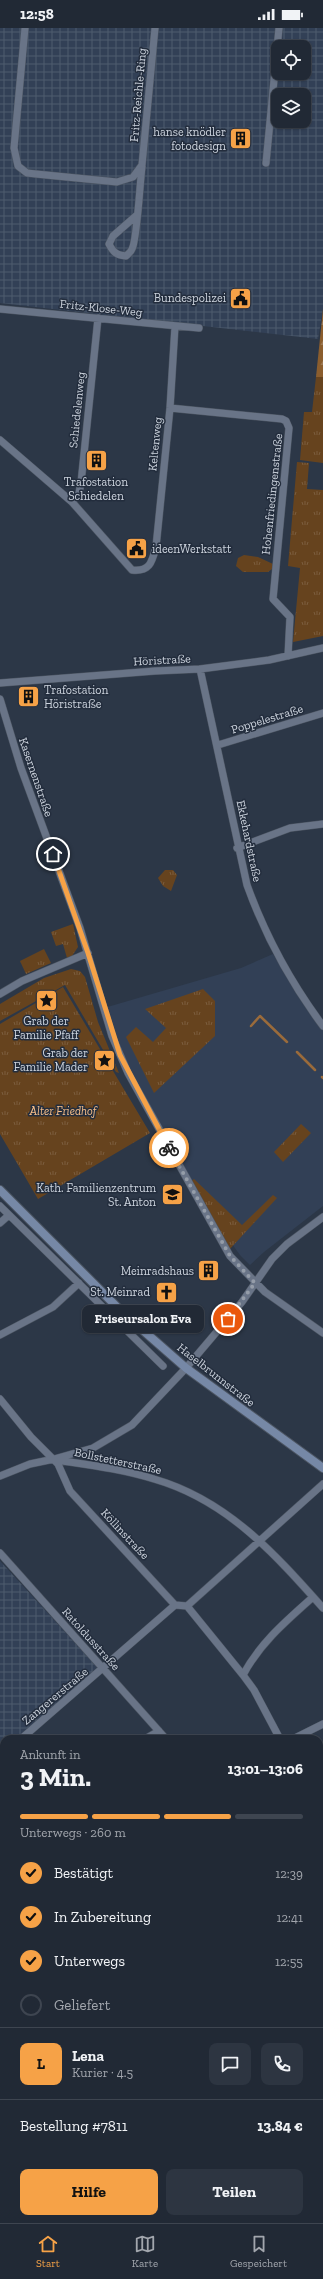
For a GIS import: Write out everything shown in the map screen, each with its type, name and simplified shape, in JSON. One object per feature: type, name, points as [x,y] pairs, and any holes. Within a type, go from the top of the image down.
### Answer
[{"type":"main road","name":"Haselbrunnstraße","points":[[0,1190],[122,1312],[186,1368],[323,1468]]},
{"type":"street","points":[[25,28],[14,148],[18,166],[27,173],[118,182],[133,178],[142,165]]},
{"type":"street","name":"Fritz-Reichle-Ring","points":[[137,215],[113,236],[109,244],[113,252],[118,256],[126,256],[133,249],[137,215],[142,165],[155,28]]},
{"type":"street","points":[[266,163],[279,28]]},
{"type":"street","name":"Fritz-Klose-Weg","points":[[0,309],[199,328]]},
{"type":"street","name":"Schiedelenweg","points":[[72,502],[79,492],[81,483],[98,318]]},
{"type":"street","name":"Keltenweg","points":[[72,502],[132,570],[139,571],[148,567],[152,563],[156,546],[170,408],[175,326]]},
{"type":"street","name":"Hohenfriedingenstraße","points":[[170,408],[282,419],[288,424],[289,428],[273,599],[290,616],[288,656]]},
{"type":"street","points":[[0,440],[72,502]]},
{"type":"street","name":"Höristraße","points":[[0,683],[147,671],[200,669],[288,656],[323,648]]},
{"type":"street","name":"Ekkehardstraße","points":[[200,669],[218,745],[237,848],[247,885],[260,918],[299,992],[323,1026]]},
{"type":"street","name":"Kasernenstraße","points":[[0,699],[21,768],[88,953],[112,1036],[128,1073],[230,1256],[255,1283],[323,1333]]},
{"type":"street","name":"Poppelestraße","points":[[218,745],[323,713]]},
{"type":"street","points":[[237,848],[290,828],[323,824]]},
{"type":"street","points":[[0,994],[22,981],[88,953]]},
{"type":"street","points":[[0,1206],[163,1366]]},
{"type":"street","points":[[0,1222],[10,1215]]},
{"type":"street","points":[[0,1476],[30,1464],[93,1448],[123,1432],[140,1418],[186,1368],[246,1297],[266,1266],[277,1253],[323,1217]]},
{"type":"street","points":[[0,1334],[53,1306],[79,1283]]},
{"type":"street","name":"Köllinstraße","points":[[0,1399],[30,1437],[54,1459],[61,1469],[70,1491],[176,1605]]},
{"type":"street","name":"Bollstetterstraße","points":[[54,1459],[128,1472],[168,1483],[217,1506],[261,1540],[323,1608]]},
{"type":"street","points":[[187,1606],[323,1484]]},
{"type":"street","name":"Ratoldusstraße","points":[[0,1553],[162,1735]]},
{"type":"street","points":[[242,1675],[256,1652],[313,1596]]},
{"type":"street","points":[[176,1605],[187,1606],[254,1690],[278,1735]]},
{"type":"street","name":"Zangererstraße","points":[[26,1735],[176,1605]]},
{"type":"street","points":[[301,1735],[323,1724]]},
{"type":"street","points":[[152,1735],[159,1731]]},
{"type":"shaded area","points":[[0,28],[323,28],[323,309],[318,339],[0,303]]},
{"type":"shaded area","points":[[273,954],[323,1030],[323,1206],[264,1252],[250,1265],[240,1255],[208,1211],[178,1163],[184,1160],[178,1149],[172,1153],[141,1097],[104,1008],[241,968]]},
{"type":"shaded area","points":[[0,1561],[100,1670],[23,1735],[0,1735]]},
{"type":"green space","points":[[323,309],[323,377],[316,377]]},
{"type":"green space","points":[[316,377],[323,377],[323,463],[300,460],[304,412],[312,412]]},
{"type":"green space","points":[[297,462],[309,463],[307,489],[323,490],[323,636],[293,642],[300,568],[288,566]]},
{"type":"green space","points":[[244,555],[258,557],[273,564],[272,569],[268,572],[243,572],[236,566],[238,558]]},
{"type":"green space","points":[[165,870],[173,870],[177,875],[171,891],[163,886],[158,878]]},
{"type":"green space","points":[[73,924],[78,947],[72,956],[67,958],[63,944],[56,946],[51,932]]},
{"type":"green space","points":[[44,949],[51,963],[26,974],[20,961]]},
{"type":"green space","points":[[71,969],[80,971],[85,977],[98,1022],[119,1073],[116,1072],[65,985],[0,1021],[0,1004],[44,978]]},
{"type":"green space","name":"Alter Friedhof","points":[[63,987],[150,1133],[38,1199],[0,1134],[0,1024]]},
{"type":"green space","points":[[203,989],[215,1001],[215,1036],[154,1093],[126,1037],[136,1027],[153,1042],[166,1028],[145,1009]]},
{"type":"green space","points":[[301,1124],[311,1133],[283,1162],[274,1152]]},
{"type":"green space","points":[[194,1179],[242,1225],[273,1195],[277,1198],[229,1250],[190,1182]]},
{"type":"waterway","points":[[251,1026],[260,1016],[287,1042]]},
{"type":"waterway","points":[[297,1052],[315,1070]]},
{"type":"way so far","points":[[169,1148],[230,1256],[242,1271],[255,1283],[246,1297],[228,1319]]},
{"type":"place","name":"hanse knödler fotodesign","points":[[241,139]]},
{"type":"place","name":"Bundespolizei","points":[[241,298]]},
{"type":"place","name":"Trafostation Schiedelen","points":[[96,461]]},
{"type":"place","name":"ideenWerkstatt","points":[[136,549]]},
{"type":"place","name":"Trafostation Höristraße","points":[[28,697]]},
{"type":"place","name":"Grab der Familie Pfaff","points":[[46,1000]]},
{"type":"place","name":"Grab der Familie Mader","points":[[104,1060]]},
{"type":"place","name":"Kath. Familienzentrum St. Anton","points":[[172,1195]]},
{"type":"place","name":"Meinradshaus","points":[[209,1271]]},
{"type":"place","name":"St. Meinrad","points":[[166,1292]]},
{"type":"place","name":"Friseursalon Eva","points":[[228,1319]]},
{"type":"route","points":[[53,854],[80,928],[112,1036],[128,1073],[169,1148]]}]
